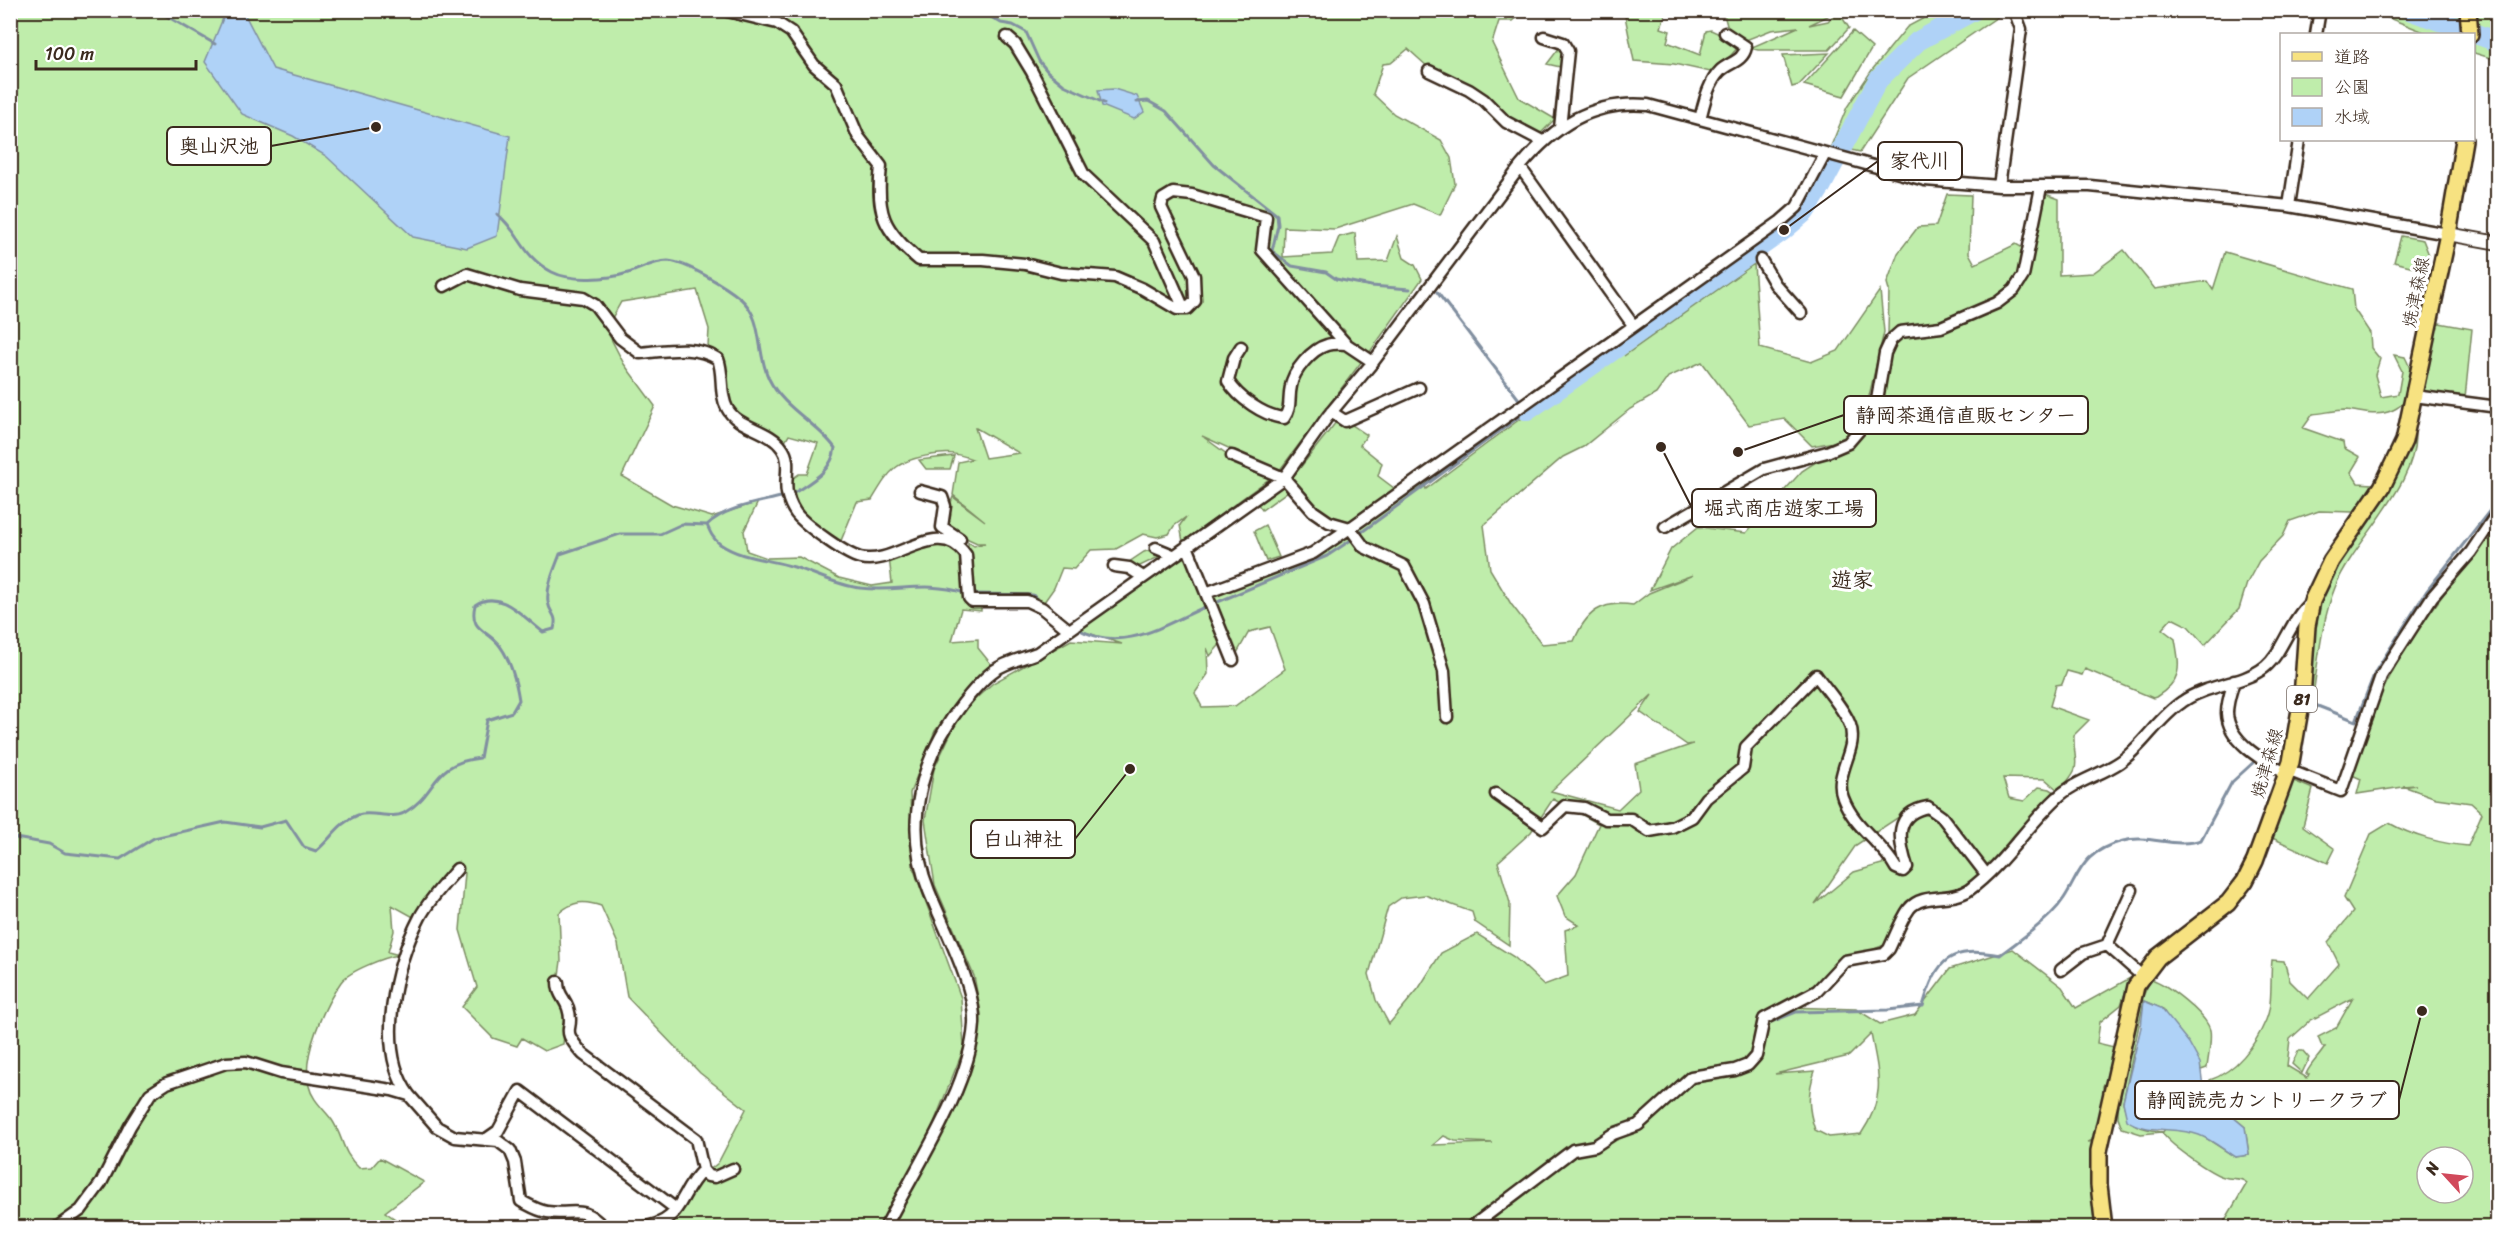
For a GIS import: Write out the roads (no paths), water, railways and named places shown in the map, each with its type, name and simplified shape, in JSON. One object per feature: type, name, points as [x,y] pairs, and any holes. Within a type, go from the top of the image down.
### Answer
[{"type":"main road","name":"焼津森線","points":[[2104,1227],[2098,1185],[2099,1151],[2136,986],[2158,957],[2228,903],[2244,881],[2287,772],[2298,725],[2312,601],[2331,561],[2382,487],[2404,441],[2448,234],[2464,141]]},
{"type":"street","points":[[723,10],[777,23],[791,32],[814,65],[836,84],[858,136],[881,166],[878,194],[881,215],[896,240],[919,260],[983,260],[1025,264],[1061,273],[1115,277],[1143,289],[1177,309],[1184,309],[1195,301],[1194,276],[1161,207],[1163,199],[1173,193],[1192,195],[1266,217],[1262,250],[1346,344],[1373,362]]},
{"type":"street","points":[[1999,186],[2021,29],[2014,10]]},
{"type":"street","points":[[2316,33],[2320,10]]},
{"type":"street","points":[[1700,119],[1709,90],[1720,70],[1730,67],[1744,54],[1746,47],[1725,33]]},
{"type":"street","points":[[1007,37],[1015,44],[1032,72],[1084,175],[1154,241],[1184,309]]},
{"type":"street","points":[[1544,37],[1563,43],[1568,51],[1560,128]]},
{"type":"street","points":[[1429,71],[1469,90],[1484,100],[1506,123],[1542,141]]},
{"type":"street","points":[[885,1227],[960,1080],[974,1023],[970,996],[927,888],[920,860],[916,816],[923,776],[954,716],[995,669],[1036,652],[1284,478],[1331,412],[1373,362],[1520,167],[1542,141],[1560,128],[1584,114],[1625,103],[1648,105],[1925,180],[1999,186],[2090,186],[2289,206],[2498,243]]},
{"type":"street","points":[[2289,206],[2299,141]]},
{"type":"street","points":[[1207,595],[1313,553],[1351,529],[1797,207],[1825,154]]},
{"type":"street","points":[[1520,167],[1633,325]]},
{"type":"street","points":[[1665,526],[1764,469],[1827,452],[1848,443],[1867,422],[1877,400],[1885,353],[1891,340],[1900,332],[1941,327],[1997,303],[2014,290],[2023,276],[2041,187]]},
{"type":"street","points":[[1761,260],[1775,284],[1801,313]]},
{"type":"street","points":[[444,286],[467,274],[520,290],[583,298],[596,305],[620,338],[640,353],[695,349],[708,352],[718,358],[723,396],[732,416],[774,439],[783,449],[788,464],[788,495],[799,517],[861,558],[878,559],[929,541],[942,539],[952,541],[966,555]]},
{"type":"street","points":[[1241,347],[1230,368],[1228,381],[1233,389],[1271,417],[1284,418],[1290,411],[1291,386],[1296,372],[1320,347],[1330,344],[1346,344]]},
{"type":"street","points":[[1331,412],[1346,421],[1419,388]]},
{"type":"street","points":[[2414,396],[2498,407]]},
{"type":"street","points":[[1232,456],[1284,478],[1313,511],[1329,522],[1351,529],[1364,547],[1404,566],[1424,604],[1444,671],[1447,717]]},
{"type":"street","points":[[920,491],[942,497],[945,506],[942,527],[964,541],[969,592],[981,603],[1027,601],[1035,603],[1073,627]]},
{"type":"street","points":[[2234,681],[2227,705],[2230,724],[2256,756],[2287,772],[2340,791],[2381,676],[2432,597],[2471,552],[2498,512]]},
{"type":"street","points":[[1187,546],[1233,660]]},
{"type":"street","points":[[1156,548],[1173,555]]},
{"type":"street","points":[[1114,566],[1130,568],[1143,577]]},
{"type":"street","points":[[1470,1227],[1573,1150],[1595,1146],[1612,1134],[1638,1125],[1691,1077],[1735,1070],[1748,1065],[1756,1056],[1764,1019],[1817,991],[1845,961],[1884,954],[1889,950],[1909,908],[1917,902],[1954,897],[1968,890],[2010,851],[2059,795],[2119,763],[2138,748],[2164,715],[2209,687],[2249,676],[2265,667],[2300,612],[2312,601]]},
{"type":"street","points":[[1496,794],[1543,827],[1565,806],[1584,808],[1606,819],[1631,819],[1649,831],[1672,827],[1692,817],[1707,798],[1743,768],[1746,747],[1816,675],[1851,726],[1851,741],[1841,777],[1842,796],[1856,824],[1896,868],[1903,871],[1907,867],[1900,832],[1903,819],[1915,809],[1928,807],[1942,817],[1986,874]]},
{"type":"street","points":[[457,869],[420,917],[395,991],[391,1023],[399,1081],[437,1127],[454,1137],[498,1141],[510,1150],[515,1162],[520,1201],[547,1212],[579,1210],[594,1217],[604,1227]]},
{"type":"street","points":[[2061,970],[2083,953],[2107,945],[2132,890]]},
{"type":"street","points":[[2107,945],[2142,976]]},
{"type":"street","points":[[558,982],[558,993],[568,1006],[569,1039],[584,1054],[696,1139],[703,1170],[708,1176],[715,1177],[733,1169]]},
{"type":"street","points":[[56,1227],[81,1210],[100,1183],[150,1094],[167,1083],[226,1063],[246,1062],[281,1073],[392,1090],[409,1095]]},
{"type":"street","points":[[485,1140],[498,1131],[520,1091],[676,1209]]},
{"type":"street","points":[[640,1227],[658,1225],[682,1205],[693,1180],[703,1170]]},
{"type":"water","points":[[226,11],[243,11],[273,69],[510,136],[497,236],[467,248],[413,237],[326,156],[293,136],[242,114],[205,62]]},
{"type":"water","points":[[1114,89],[1137,96],[1144,112],[1134,119],[1102,106],[1098,90]]},
{"type":"water","points":[[2144,1001],[2161,1008],[2189,1043],[2200,1063],[2203,1087],[2209,1097],[2245,1127],[2249,1155],[2235,1157],[2213,1142],[2190,1132],[2152,1129],[2127,1120],[2123,1102],[2141,1027]]},
{"type":"waterway","points":[[156,10],[215,44]]},
{"type":"waterway","points":[[979,10],[1001,23],[1013,25],[1026,32],[1039,61],[1048,72],[1064,85],[1104,103]]},
{"type":"waterway","points":[[1527,411],[1784,230],[1805,212],[1821,187],[1878,80],[1918,41],[1975,10]]},
{"type":"waterway","points":[[2409,10],[2473,33]]},
{"type":"waterway","points":[[2475,34],[2498,42]]},
{"type":"waterway","points":[[1137,102],[1148,101],[1166,111],[1214,165],[1277,215],[1278,225],[1272,251],[1292,266],[1326,272],[1336,279],[1371,286],[1410,289]]},
{"type":"waterway","points":[[497,214],[534,259],[560,275],[579,278],[611,277],[658,262],[676,262],[695,270],[741,299],[748,307],[757,326],[765,369],[775,389],[835,448],[830,463],[825,469],[814,480],[794,493]]},
{"type":"waterway","points":[[1437,292],[1521,402]]},
{"type":"waterway","points":[[1359,534],[1527,411],[1525,408]]},
{"type":"waterway","points":[[10,837],[49,844],[65,853],[120,859],[154,838],[225,822],[260,827],[286,820],[304,847],[316,851],[351,818],[363,814],[393,816],[404,813],[415,805],[436,780],[452,766],[480,758],[487,720],[512,712],[519,700],[515,679],[507,658],[495,640],[477,625],[474,614],[475,605],[484,601],[502,602],[511,606],[543,632],[554,629],[555,620],[548,602],[548,590],[560,554],[620,534],[660,534],[682,524],[707,525],[732,510],[781,497]]},
{"type":"waterway","points":[[2311,712],[2315,705],[2356,721],[2375,672],[2426,592],[2498,500]]},
{"type":"waterway","points":[[707,525],[715,540],[737,553],[794,567],[843,584],[874,589],[936,587],[965,593]]},
{"type":"waterway","points":[[1213,604],[1327,556],[1354,538]]},
{"type":"waterway","points":[[971,594],[1033,595],[1039,602]]},
{"type":"waterway","points":[[1076,628],[1093,636],[1110,639],[1127,638],[1159,628],[1207,606]]},
{"type":"waterway","points":[[1771,1022],[1796,1012],[1888,1010],[1923,1006],[1940,966],[1948,959],[1969,952],[2000,955],[2051,914],[2061,903],[2086,862],[2094,854],[2106,847],[2133,839],[2182,843],[2201,840],[2232,782],[2256,760]]},
{"type":"place","name":"奥山沢池","points":[[376,127]]},
{"type":"place","name":"家代川","points":[[1784,230]]},
{"type":"place","name":"堀式商店遊家工場","points":[[1661,447]]},
{"type":"place","name":"静岡茶通信直販センター","points":[[1738,452]]},
{"type":"place","name":"白山神社","points":[[1130,769]]},
{"type":"place","name":"静岡読売カントリークラブ","points":[[2422,1011]]},
{"type":"district","name":"遊家","points":[[1852,580]]}]
